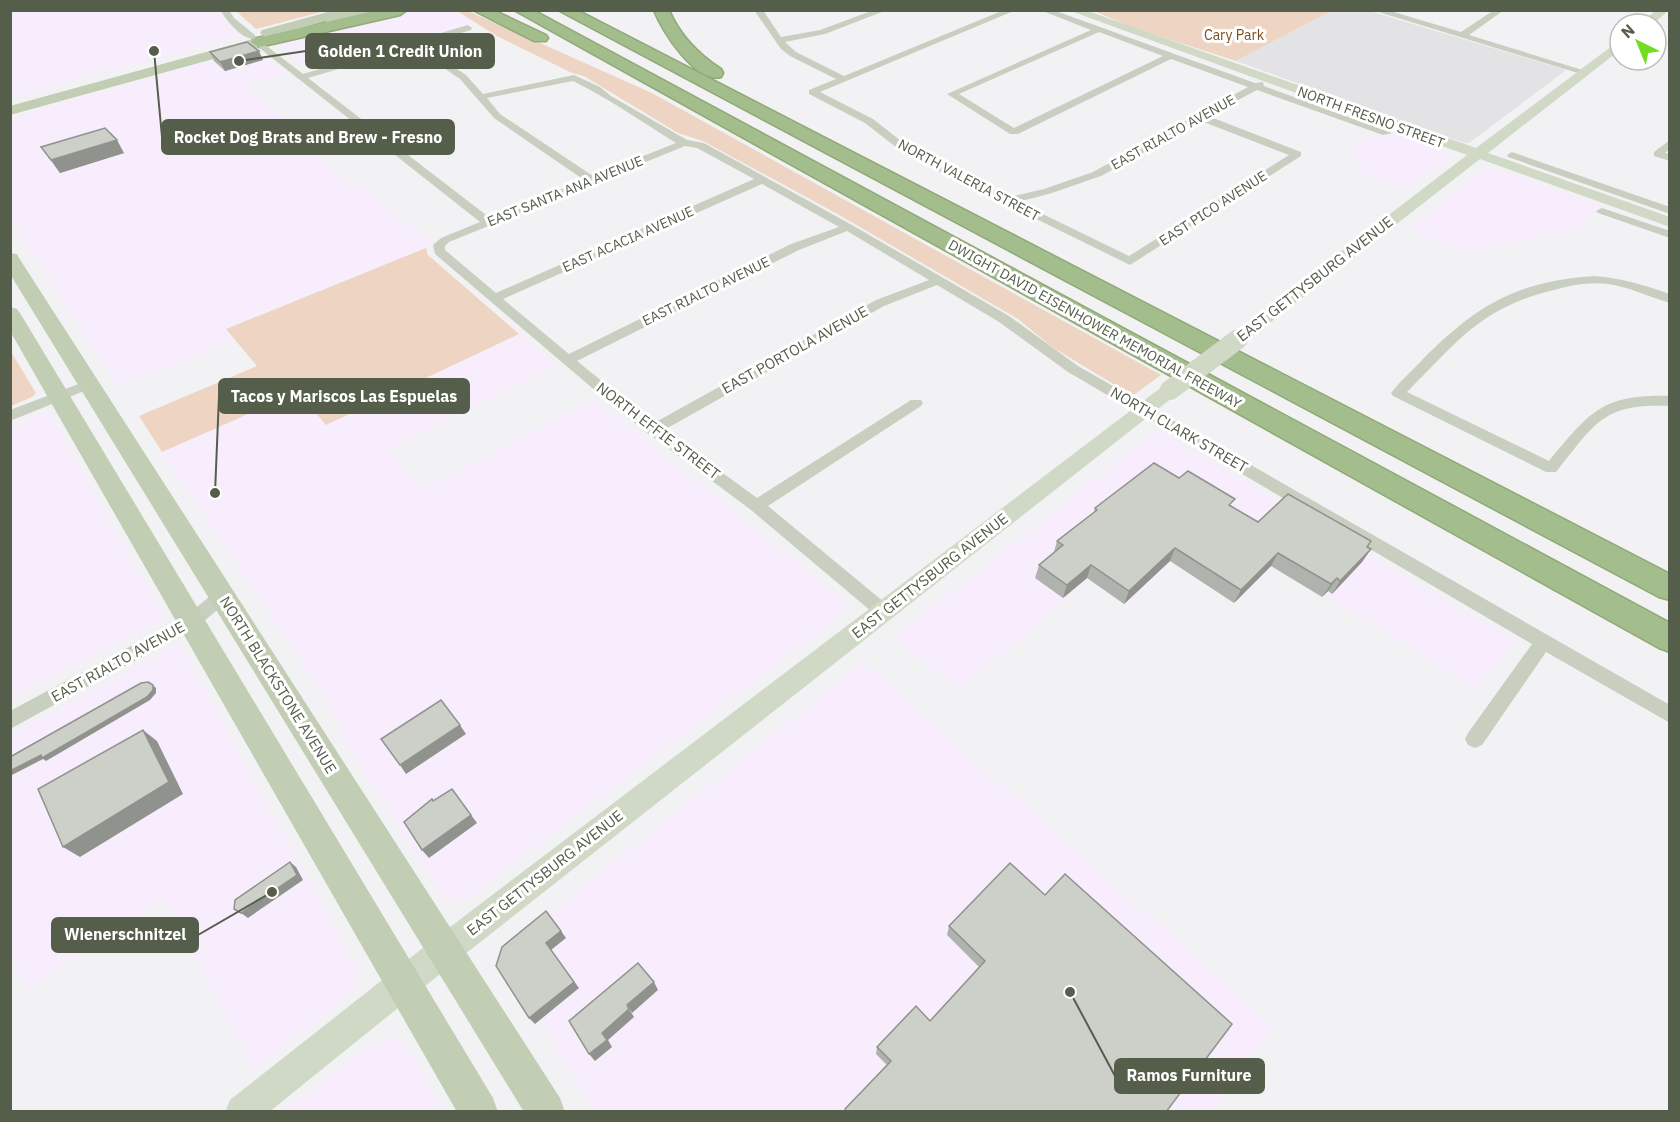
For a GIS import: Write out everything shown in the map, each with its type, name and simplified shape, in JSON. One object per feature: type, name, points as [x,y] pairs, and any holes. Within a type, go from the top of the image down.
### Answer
[{"type":"highway","points":[[349,10],[372,11]]},
{"type":"highway","points":[[256,41],[400,10]]},
{"type":"highway","points":[[480,10],[622,74],[776,148]]},
{"type":"highway","points":[[513,10],[578,41]]},
{"type":"highway","name":"DWIGHT DAVID EISENHOWER MEMORIAL FREEWAY","points":[[520,10],[1670,639]]},
{"type":"highway","name":"DWIGHT DAVID EISENHOWER MEMORIAL FREEWAY","points":[[565,10],[1670,588]]},
{"type":"highway","points":[[661,10],[672,34],[698,61],[832,148]]},
{"type":"main road","points":[[10,111],[199,59],[349,10]]},
{"type":"main road","points":[[10,102],[372,11]]},
{"type":"main road","name":"NORTH BLACKSTONE AVENUE","points":[[14,267],[546,1112]]},
{"type":"main road","points":[[10,313],[479,1112]]},
{"type":"street","points":[[224,10],[231,20],[256,41],[488,222]]},
{"type":"street","points":[[758,10],[779,40],[794,54],[843,79],[1012,10]]},
{"type":"street","points":[[779,40],[831,30],[884,10]]},
{"type":"street","points":[[1044,10],[1170,56],[1262,83],[1387,133]]},
{"type":"street","name":"NORTH FRESNO STREET","points":[[1073,10],[1262,83],[1477,154],[1670,222]]},
{"type":"street","points":[[1376,10],[1584,72]]},
{"type":"street","points":[[1461,36],[1500,10]]},
{"type":"street","points":[[302,77],[468,28]]},
{"type":"street","points":[[1097,30],[952,94],[1014,132],[1170,56]]},
{"type":"street","points":[[414,44],[455,70],[472,85],[497,116],[592,180]]},
{"type":"street","name":"EAST GETTYSBURG AVENUE","points":[[242,1112],[444,951],[1608,53]]},
{"type":"street","name":"NORTH CLARK STREET","points":[[480,97],[574,78],[597,89],[608,99],[848,227],[939,280],[1004,319],[1061,362],[1670,715]]},
{"type":"street","name":"NORTH VALERIA STREET","points":[[843,79],[812,92],[869,121],[910,153],[1130,261]]},
{"type":"street","name":"EAST RIALTO AVENUE","points":[[1007,201],[1048,191],[1097,174],[1262,83]]},
{"type":"street","name":"EAST PICO AVENUE","points":[[1130,261],[1297,154],[1201,117]]},
{"type":"street","name":"EAST SANTA ANA AVENUE","points":[[440,245],[445,240],[488,222],[688,143]]},
{"type":"street","points":[[1670,143],[1658,154],[1670,158]]},
{"type":"street","points":[[1512,155],[1670,211]]},
{"type":"street","name":"EAST ACACIA AVENUE","points":[[495,298],[761,180]]},
{"type":"street","points":[[1602,211],[1670,235]]},
{"type":"street","name":"EAST RIALTO AVENUE","points":[[567,360],[795,247],[848,227]]},
{"type":"street","name":"NORTH EFFIE STREET","points":[[440,245],[439,250],[630,413],[655,429],[757,506],[884,612]]},
{"type":"street","points":[[1670,299],[1623,283],[1597,279],[1576,280],[1523,293],[1489,309],[1473,321],[1398,393],[1551,468],[1596,416],[1608,406],[1626,401],[1670,401]]},
{"type":"street","name":"EAST PORTOLA AVENUE","points":[[655,429],[880,303],[939,280]]},
{"type":"street","points":[[10,416],[89,384]]},
{"type":"street","points":[[757,506],[916,403]]},
{"type":"street","name":"EAST RIALTO AVENUE","points":[[10,721],[191,622],[222,596]]},
{"type":"street","points":[[1475,739],[1544,641]]},
{"type":"shaded area","points":[[1366,10],[1565,71],[1469,143],[1464,143],[1236,61],[1331,11]]},
{"type":"shaded area","points":[[10,11],[217,11],[222,19],[239,34],[192,49],[11,97]]},
{"type":"shaded area","points":[[414,11],[457,11],[475,23],[319,70],[311,70],[278,45],[293,38]]},
{"type":"shaded area","points":[[248,50],[256,51],[286,74],[246,86],[304,136],[298,139],[357,189],[364,186],[426,239],[432,240],[426,248],[227,328],[235,340],[120,387],[11,221],[11,117]]},
{"type":"shaded area","points":[[1392,132],[1448,152],[1452,157],[1408,190],[1355,170],[1361,166],[1352,147],[1376,133],[1385,136]]},
{"type":"shaded area","points":[[1487,167],[1602,206],[1578,229],[1467,252],[1409,229]]},
{"type":"shaded area","points":[[519,334],[556,366],[388,450],[423,489],[594,399],[844,600],[845,612],[466,899],[444,898],[335,728],[341,724],[162,452],[298,392],[326,425]]},
{"type":"shaded area","points":[[48,411],[165,618],[11,699],[11,427]]},
{"type":"shaded area","points":[[1159,431],[1514,640],[1477,690],[1276,564],[1239,601],[1176,559],[1129,602],[1092,576],[959,691],[895,637],[1154,432]]},
{"type":"shaded area","points":[[179,643],[359,972],[352,993],[254,1069],[164,900],[24,991],[11,949],[10,735]]},
{"type":"shaded area","points":[[863,662],[1273,1026],[1212,1111],[596,1111],[555,1049],[556,1042],[542,1020],[538,1023],[503,970],[510,943]]},
{"type":"shaded area","points":[[387,1038],[397,1038],[405,1043],[444,1111],[285,1111],[367,1046]]},
{"type":"green space","points":[[324,10],[325,11],[256,29],[236,11]]},
{"type":"green space","points":[[412,10],[468,11],[652,93],[1161,375],[1135,394],[1130,394],[1052,347],[1018,319],[841,216],[703,141],[678,133],[584,76],[572,73],[497,36],[457,11],[404,12]]},
{"type":"green space","name":"Cary Park","points":[[1094,11],[1331,11],[1236,61],[1134,28]]},
{"type":"green space","points":[[426,248],[428,255],[519,334],[326,425],[298,392],[162,452],[139,416],[257,366],[226,329]]},
{"type":"green space","points":[[10,350],[36,393],[11,406]]},
{"type":"building","points":[[247,42],[259,51],[220,62],[210,52]]},
{"type":"building","points":[[105,128],[117,140],[51,160],[41,147]]},
{"type":"building","points":[[1154,463],[1179,478],[1188,471],[1235,499],[1229,505],[1258,522],[1288,494],[1371,541],[1367,547],[1371,549],[1340,581],[1337,578],[1331,584],[1278,553],[1241,590],[1175,548],[1129,591],[1091,565],[1067,585],[1039,565],[1063,545],[1057,541],[1097,510],[1095,508]]},
{"type":"building","points":[[148,682],[153,685],[153,690],[147,697],[42,758],[41,755],[10,771],[10,757],[141,683]]},
{"type":"building","points":[[441,700],[460,725],[400,765],[381,739]]},
{"type":"building","points":[[143,730],[169,782],[63,847],[38,789]]},
{"type":"building","points":[[452,789],[471,815],[422,850],[404,822],[432,799],[433,801]]},
{"type":"building","points":[[290,862],[297,875],[241,913],[234,909],[235,900]]},
{"type":"building","points":[[1010,863],[1045,895],[1065,874],[1232,1024],[1166,1112],[846,1112],[845,1109],[891,1061],[877,1047],[916,1006],[930,1021],[985,961],[949,926]]},
{"type":"building","points":[[546,911],[561,931],[546,943],[574,982],[529,1018],[496,966],[502,947]]},
{"type":"building","points":[[638,963],[654,982],[627,1005],[629,1009],[602,1033],[607,1040],[589,1054],[569,1021]]},
{"type":"place","name":"Rocket Dog Brats and Brew - Fresno","points":[[154,51]]},
{"type":"place","name":"Golden 1 Credit Union","points":[[239,61]]},
{"type":"place","name":"Tacos y Mariscos Las Espuelas","points":[[215,493]]},
{"type":"place","name":"Wienerschnitzel","points":[[272,892]]},
{"type":"place","name":"Ramos Furniture","points":[[1070,992]]}]
